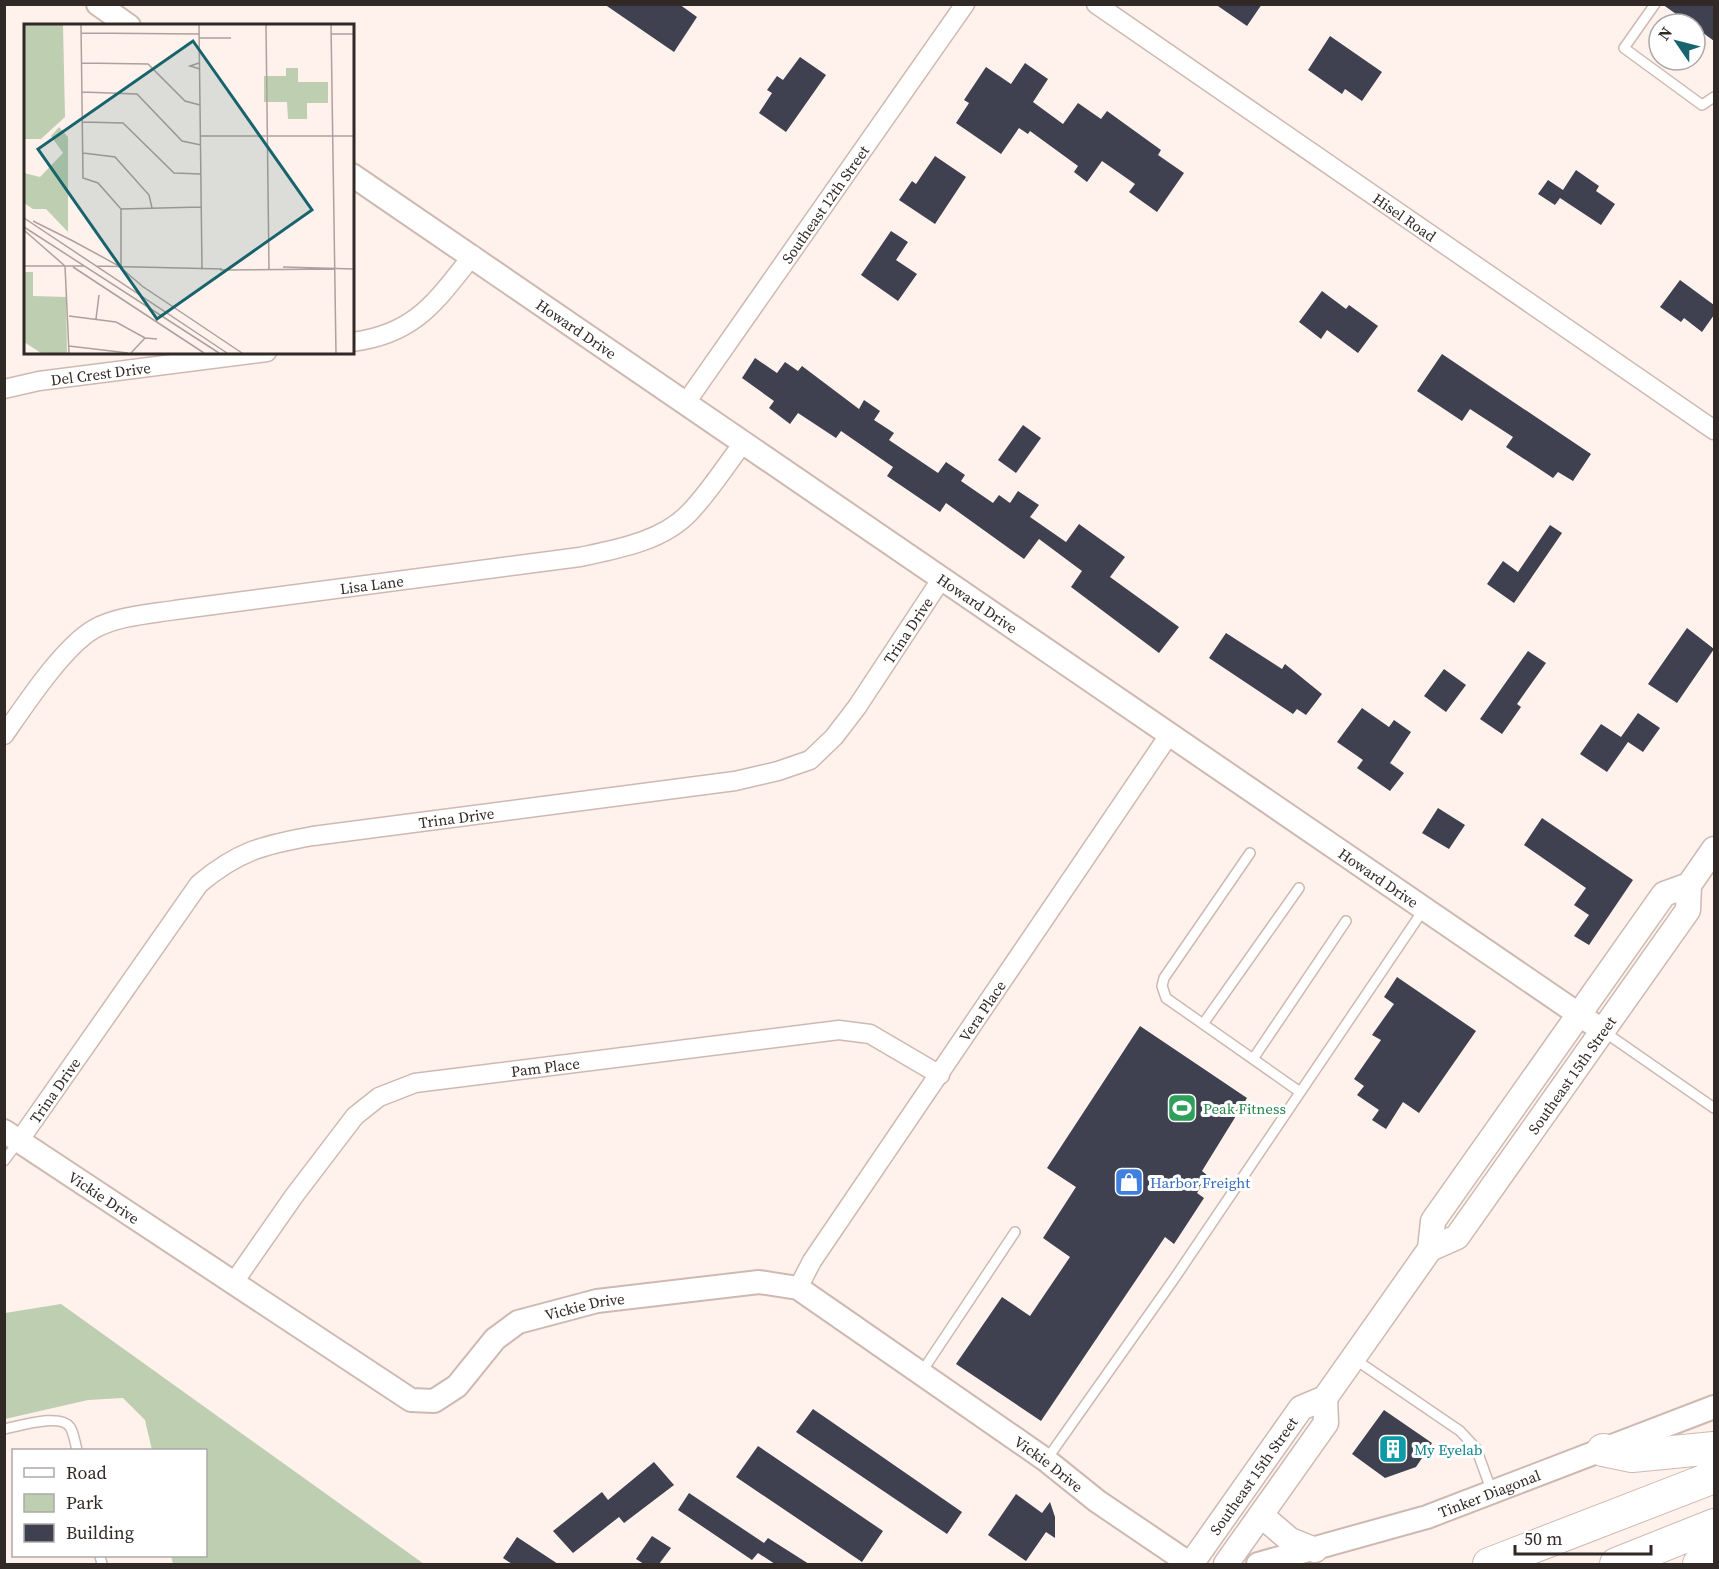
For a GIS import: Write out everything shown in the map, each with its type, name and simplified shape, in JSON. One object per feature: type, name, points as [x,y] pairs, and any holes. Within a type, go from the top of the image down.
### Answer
[{"type":"highway","points":[[1603,1450],[1632,1456],[1714,1448]]},
{"type":"highway","points":[[1490,1564],[1714,1477]]},
{"type":"highway","points":[[1616,1564],[1714,1525]]},
{"type":"highway","points":[[1699,1564],[1714,1551]]},
{"type":"main road","name":"Southeast 15th Street","points":[[1430,1249],[1457,1237],[1688,910],[1689,885],[1714,849]]},
{"type":"main road","name":"Southeast 15th Street","points":[[1190,1564],[1301,1408],[1325,1398],[1430,1249],[1433,1221],[1664,894],[1689,885]]},
{"type":"main road","name":"Southeast 15th Street","points":[[1226,1564],[1326,1423],[1325,1398]]},
{"type":"main road","points":[[1261,1515],[1290,1540],[1315,1550]]},
{"type":"street","points":[[98,4],[126,24]]},
{"type":"street","name":"Southeast 12th Street","points":[[685,404],[965,4]]},
{"type":"street","name":"Hisel Road","points":[[1096,4],[1714,430]]},
{"type":"street","name":"Howard Drive","points":[[354,176],[473,255],[685,404],[744,442],[1603,1031]]},
{"type":"street","points":[[354,342],[370,339],[404,327],[431,307],[473,255]]},
{"type":"street","name":"Del Crest Drive","points":[[4,390],[39,381],[251,354]]},
{"type":"street","name":"Lisa Lane","points":[[4,735],[69,650],[94,629],[131,618],[175,610],[580,557],[626,548],[663,532],[689,513],[744,442]]},
{"type":"street","name":"Trina Drive","points":[[12,1136],[198,884],[224,863],[262,845],[313,836],[735,781],[778,771],[810,760],[834,737],[857,707],[942,578]]},
{"type":"street","name":"Vera Place","points":[[798,1288],[812,1261],[1169,735]]},
{"type":"street","name":"Pam Place","points":[[234,1282],[294,1196],[355,1116],[379,1097],[415,1083],[839,1030],[870,1034],[940,1075]]},
{"type":"street","name":"Vickie Drive","points":[[12,1136],[411,1400],[434,1401],[457,1386],[495,1340],[518,1322],[597,1301],[759,1282],[798,1288],[1046,1460],[1097,1502],[1190,1564]]},
{"type":"street","name":"Tinker Diagonal","points":[[1258,1564],[1427,1517],[1493,1494],[1714,1407]]},
{"type":"lane","points":[[1655,4],[1624,48],[1702,105],[1714,97]]},
{"type":"lane","points":[[1250,853],[1164,978],[1162,986],[1166,998],[1300,1092]]},
{"type":"lane","points":[[1203,1024],[1299,888]]},
{"type":"lane","points":[[1046,1460],[1174,1280],[1424,909]]},
{"type":"lane","points":[[1253,1059],[1346,921]]},
{"type":"lane","points":[[1603,1031],[1714,1108]]},
{"type":"lane","points":[[4,1161],[12,1136]]},
{"type":"lane","points":[[921,1373],[1015,1232]]},
{"type":"lane","points":[[1353,1358],[1460,1431],[1476,1448],[1493,1494]]},
{"type":"lane","points":[[4,1429],[56,1420],[66,1423],[72,1429],[77,1449]]},
{"type":"green space","points":[[61,1304],[424,1564],[173,1564],[171,1557],[207,1557],[207,1449],[152,1449],[145,1420],[123,1398],[88,1400],[5,1419],[5,1313]]},
{"type":"building","points":[[604,4],[679,4],[697,17],[674,52]]},
{"type":"building","points":[[1215,4],[1262,4],[1247,26]]},
{"type":"building","points":[[1662,4],[1714,4],[1714,41],[1707,36],[1707,12],[1673,12]]},
{"type":"building","points":[[1330,36],[1382,72],[1362,101],[1345,89],[1342,94],[1308,70]]},
{"type":"building","points":[[800,57],[826,75],[786,132],[759,113],[772,93],[767,90],[777,76],[783,80]]},
{"type":"building","points":[[1025,63],[1048,79],[1033,102],[1063,124],[1078,103],[1101,119],[1107,111],[1161,150],[1158,155],[1184,173],[1157,212],[1129,192],[1135,184],[1102,161],[1087,182],[1074,172],[1078,166],[1030,131],[1028,134],[1019,128],[1001,154],[956,123],[969,103],[964,100],[986,67],[1011,84]]},
{"type":"building","points":[[935,156],[966,177],[935,224],[899,200],[912,181],[916,184]]},
{"type":"building","points":[[1576,170],[1599,186],[1596,191],[1615,204],[1601,225],[1560,198],[1555,205],[1538,194],[1548,180],[1563,190]]},
{"type":"building","points":[[891,231],[908,242],[896,260],[917,274],[898,301],[861,275]]},
{"type":"building","points":[[1680,280],[1714,305],[1714,315],[1702,332],[1684,318],[1681,322],[1660,307]]},
{"type":"building","points":[[1322,291],[1346,309],[1349,305],[1378,326],[1358,353],[1327,330],[1321,339],[1299,322]]},
{"type":"building","points":[[1442,354],[1591,454],[1573,481],[1558,472],[1553,478],[1506,447],[1513,437],[1470,409],[1462,421],[1417,391]]},
{"type":"building","points":[[755,358],[777,373],[785,362],[798,371],[802,366],[859,409],[864,400],[880,411],[874,420],[894,433],[889,440],[938,473],[946,462],[965,475],[961,481],[993,503],[999,495],[1010,503],[1018,491],[1039,505],[1030,517],[1066,542],[1079,524],[1125,557],[1110,577],[1179,627],[1159,653],[1071,587],[1082,571],[1039,539],[1024,559],[946,503],[940,512],[887,476],[893,467],[841,431],[836,438],[798,413],[790,424],[769,408],[774,401],[742,378]]},
{"type":"building","points":[[1023,425],[1041,438],[1016,473],[998,460]]},
{"type":"building","points":[[1550,525],[1562,533],[1514,603],[1487,584],[1503,561],[1518,572]]},
{"type":"building","points":[[1687,628],[1714,649],[1677,703],[1648,684]]},
{"type":"building","points":[[1226,633],[1282,669],[1285,664],[1322,694],[1306,715],[1297,709],[1293,714],[1209,658]]},
{"type":"building","points":[[1528,651],[1546,663],[1517,704],[1521,707],[1502,734],[1480,719]]},
{"type":"building","points":[[1444,669],[1466,685],[1446,712],[1424,696]]},
{"type":"building","points":[[1362,708],[1389,727],[1394,720],[1411,732],[1390,763],[1404,773],[1390,791],[1357,768],[1363,760],[1337,742]]},
{"type":"building","points":[[1638,713],[1660,728],[1643,752],[1628,742],[1607,772],[1580,754],[1601,724],[1621,737]]},
{"type":"building","points":[[1438,808],[1465,825],[1449,849],[1422,833]]},
{"type":"building","points":[[1542,818],[1633,880],[1589,945],[1574,936],[1589,915],[1574,905],[1586,888],[1524,845]]},
{"type":"building","points":[[1397,977],[1476,1031],[1419,1113],[1403,1102],[1386,1129],[1372,1120],[1379,1110],[1357,1095],[1364,1086],[1354,1079],[1381,1040],[1372,1035],[1394,1004],[1384,997]]},
{"type":"building","points":[[1140,1026],[1247,1098],[1202,1171],[1208,1176],[1197,1193],[1204,1198],[1174,1244],[1165,1237],[1041,1421],[956,1364],[1002,1297],[1030,1316],[1070,1257],[1043,1238],[1076,1187],[1047,1168]]},
{"type":"building","points":[[813,1409],[962,1512],[947,1534],[796,1432]]},
{"type":"building","name":"My Eyelab","points":[[1384,1410],[1432,1443],[1416,1467],[1385,1478],[1352,1454]]},
{"type":"building","points":[[758,1446],[883,1531],[862,1562],[736,1477]]},
{"type":"building","points":[[654,1462],[674,1485],[624,1523],[619,1517],[573,1553],[553,1531],[602,1492],[608,1500]]},
{"type":"building","points":[[689,1493],[764,1543],[768,1538],[809,1564],[775,1564],[758,1553],[752,1560],[678,1510]]},
{"type":"building","points":[[1016,1494],[1042,1513],[1050,1502],[1055,1517],[1055,1538],[1046,1532],[1026,1561],[988,1535]]},
{"type":"building","points":[[652,1536],[671,1548],[659,1564],[644,1564],[636,1559]]},
{"type":"building","points":[[517,1537],[558,1564],[512,1564],[503,1558]]},
{"type":"place","name":"Peak Fitness","points":[[1182,1108]]},
{"type":"place","name":"Harbor Freight","points":[[1129,1182]]},
{"type":"place","name":"My Eyelab","points":[[1393,1449]]}]
